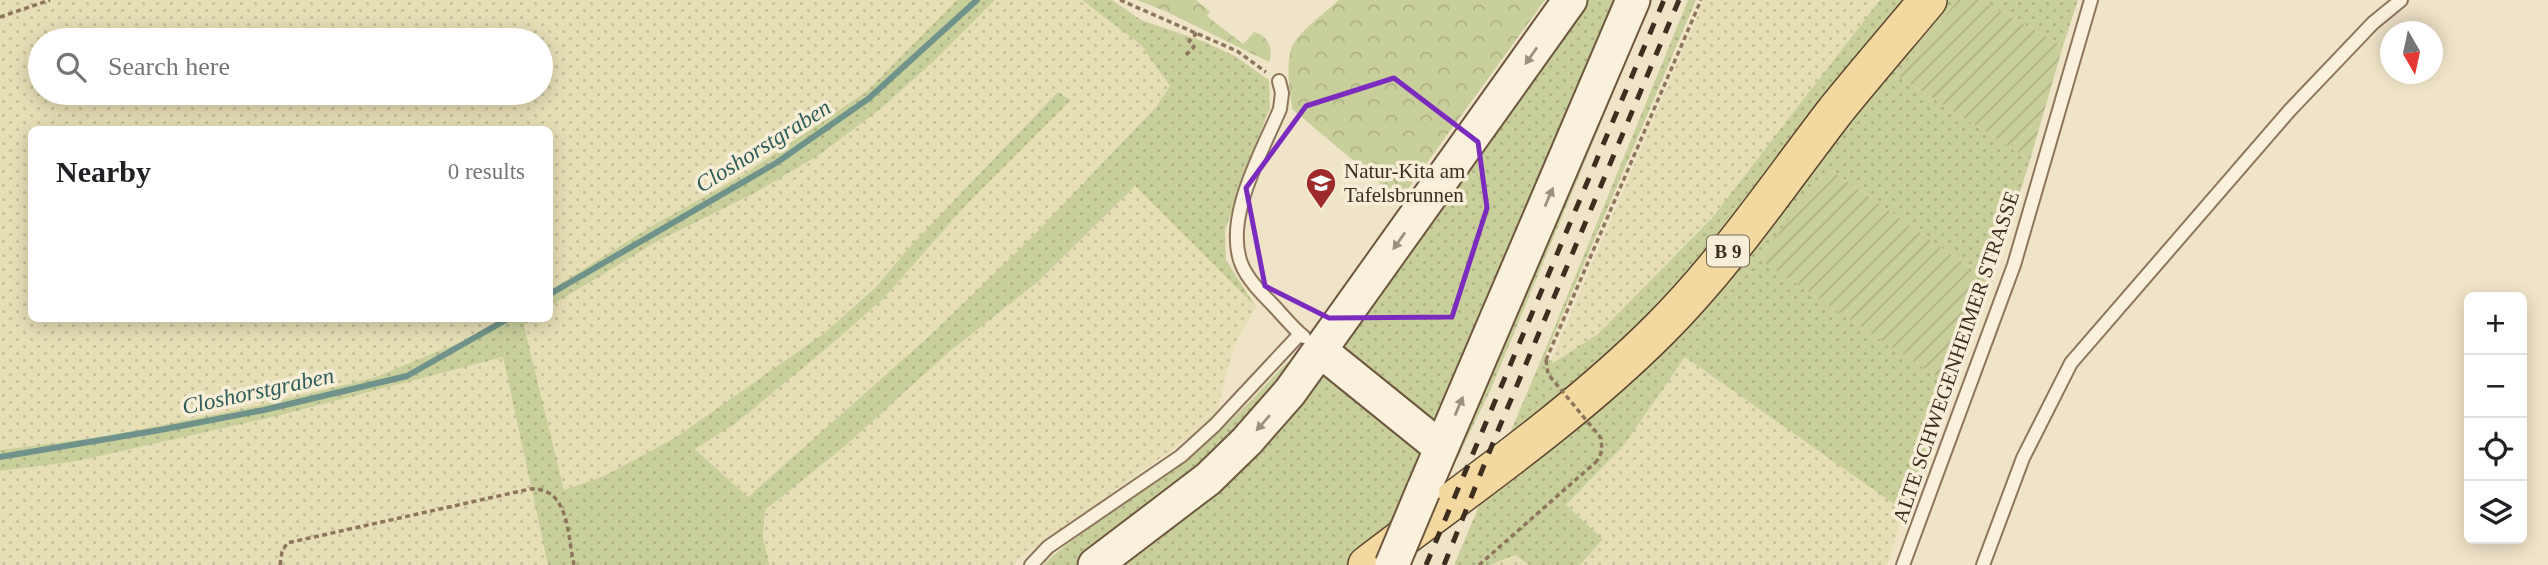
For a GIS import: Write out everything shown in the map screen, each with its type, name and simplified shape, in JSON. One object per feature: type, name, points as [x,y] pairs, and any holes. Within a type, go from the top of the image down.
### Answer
[{"type":"main road","points":[[1095,565],[1208,479],[1247,441],[1290,392],[1311,342],[1570,0]]},
{"type":"main road","points":[[1392,565],[1633,0]]},
{"type":"main road","name":"B 9","points":[[1367,565],[1539,435],[1621,367],[1661,328],[1760,212],[1837,110],[1928,0]]},
{"type":"main road","points":[[1311,342],[1441,448]]},
{"type":"lane","name":"ALTE SCHWEGENHEIMER STRASSE","points":[[1903,565],[2014,265],[2091,0]]},
{"type":"lane","points":[[1983,565],[2024,458],[2071,363],[2290,110],[2373,23],[2401,0]]},
{"type":"lane","points":[[1031,565],[1048,547],[1181,456],[1311,342],[1252,282],[1242,266],[1235,245],[1236,224],[1242,202],[1280,109],[1282,93],[1279,81]]},
{"type":"path","points":[[0,17],[50,0]]},
{"type":"path","points":[[1120,0],[1237,51],[1279,81]]},
{"type":"path","points":[[1479,565],[1597,461],[1602,451],[1601,438],[1548,374],[1546,360],[1701,0]]},
{"type":"path","points":[[1186,54],[1194,47],[1189,41],[1197,33]]},
{"type":"path","points":[[280,565],[287,543],[542,488],[554,494],[562,506],[574,565]]},
{"type":"highlighted area","points":[[1394,78],[1478,142],[1487,208],[1452,317],[1329,318],[1265,286],[1246,188],[1306,106]]},
{"type":"shaded area","points":[[0,0],[957,0],[867,91],[743,175],[650,227],[553,288],[553,126],[28,126],[28,322],[496,322],[463,341],[373,378],[257,406],[101,437],[0,450]]},
{"type":"shaded area","points":[[995,0],[1082,0],[1141,45],[1170,85],[1156,107],[1035,234],[934,332],[748,497],[695,449],[735,424],[884,298],[965,206],[1071,100],[1058,92],[908,249],[876,287],[823,334],[675,438],[604,476],[563,490],[524,325],[528,322],[553,322],[555,302],[658,241],[755,193],[819,155],[879,110],[933,62]]},
{"type":"shaded area","points":[[1704,0],[1880,0],[1712,218],[1598,334],[1554,364],[1551,361]]},
{"type":"shaded area","points":[[1135,186],[1256,307],[1234,345],[1215,419],[1020,558],[1014,565],[769,565],[763,537],[765,510],[845,446],[950,351],[1039,281]]},
{"type":"shaded area","points":[[503,357],[548,565],[0,565],[0,471],[78,461],[281,415]]},
{"type":"shaded area","points":[[1685,357],[1904,511],[1887,565],[1580,565],[1603,539],[1566,506],[1624,445]]},
{"type":"shaded area","points":[[1515,555],[1529,565],[1490,565],[1492,564]]},
{"type":"green space","points":[[957,0],[995,0],[933,62],[879,110],[819,155],[755,193],[658,241],[553,304],[553,288],[650,227],[743,175],[867,91]]},
{"type":"green space","points":[[1082,0],[1112,0],[1141,20],[1205,42],[1235,56],[1269,80],[1270,107],[1225,230],[1226,260],[1256,307],[1135,186],[1039,281],[950,351],[845,446],[765,510],[763,537],[769,565],[548,565],[503,357],[281,415],[78,461],[0,471],[0,450],[101,437],[257,406],[373,378],[463,341],[496,322],[528,322],[524,326],[564,490],[604,476],[675,438],[823,334],[876,287],[908,249],[1058,92],[1071,100],[965,206],[884,298],[735,424],[695,449],[748,497],[934,332],[1035,234],[1156,107],[1170,86],[1141,45]]},
{"type":"green space","points":[[1137,0],[1196,0],[1210,12],[1207,16],[1243,44],[1254,32],[1263,36],[1270,48],[1269,62],[1165,11]]},
{"type":"green space","points":[[1339,0],[1545,0],[1400,200],[1292,109],[1288,70],[1292,47],[1306,29]]},
{"type":"green space","points":[[1583,0],[1622,0],[1440,422],[1430,427],[1344,352],[1340,341]]},
{"type":"green space","points":[[1645,0],[1652,0],[1490,391],[1443,488],[1438,487]]},
{"type":"green space","points":[[1688,0],[1696,0],[1545,356],[1553,363],[1598,334],[1712,218],[1880,0],[1916,0],[1767,229],[1944,0],[1958,0],[1896,75],[2030,160],[1992,283],[1828,168],[1760,259],[1951,386],[1904,511],[1685,357],[1624,445],[1566,505],[1603,539],[1580,565],[1529,565],[1515,555],[1490,565],[1454,565],[1543,355]]},
{"type":"green space","points":[[1958,0],[1980,0],[2063,46],[2030,160],[1896,75]]},
{"type":"green space","points":[[1980,0],[2078,0],[2063,46]]},
{"type":"green space","points":[[1828,168],[1992,283],[1951,386],[1759,259]]},
{"type":"green space","points":[[1297,355],[1247,431],[1081,565],[1043,565],[1076,537],[1195,453]]},
{"type":"green space","points":[[1326,371],[1419,449],[1421,460],[1413,482],[1383,540],[1350,565],[1113,565],[1291,412]]},
{"type":"waterway","name":"Closhorstgraben","points":[[553,292],[776,163],[868,99],[977,0]]},
{"type":"waterway","name":"Closhorstgraben","points":[[0,457],[264,410],[407,376],[502,322]]},
{"type":"railway","points":[[1426,565],[1664,0]]},
{"type":"railway","points":[[1444,565],[1679,0]]},
{"type":"place","name":"Natur-Kita am Tafelsbrunnen","points":[[1321,210]]}]
